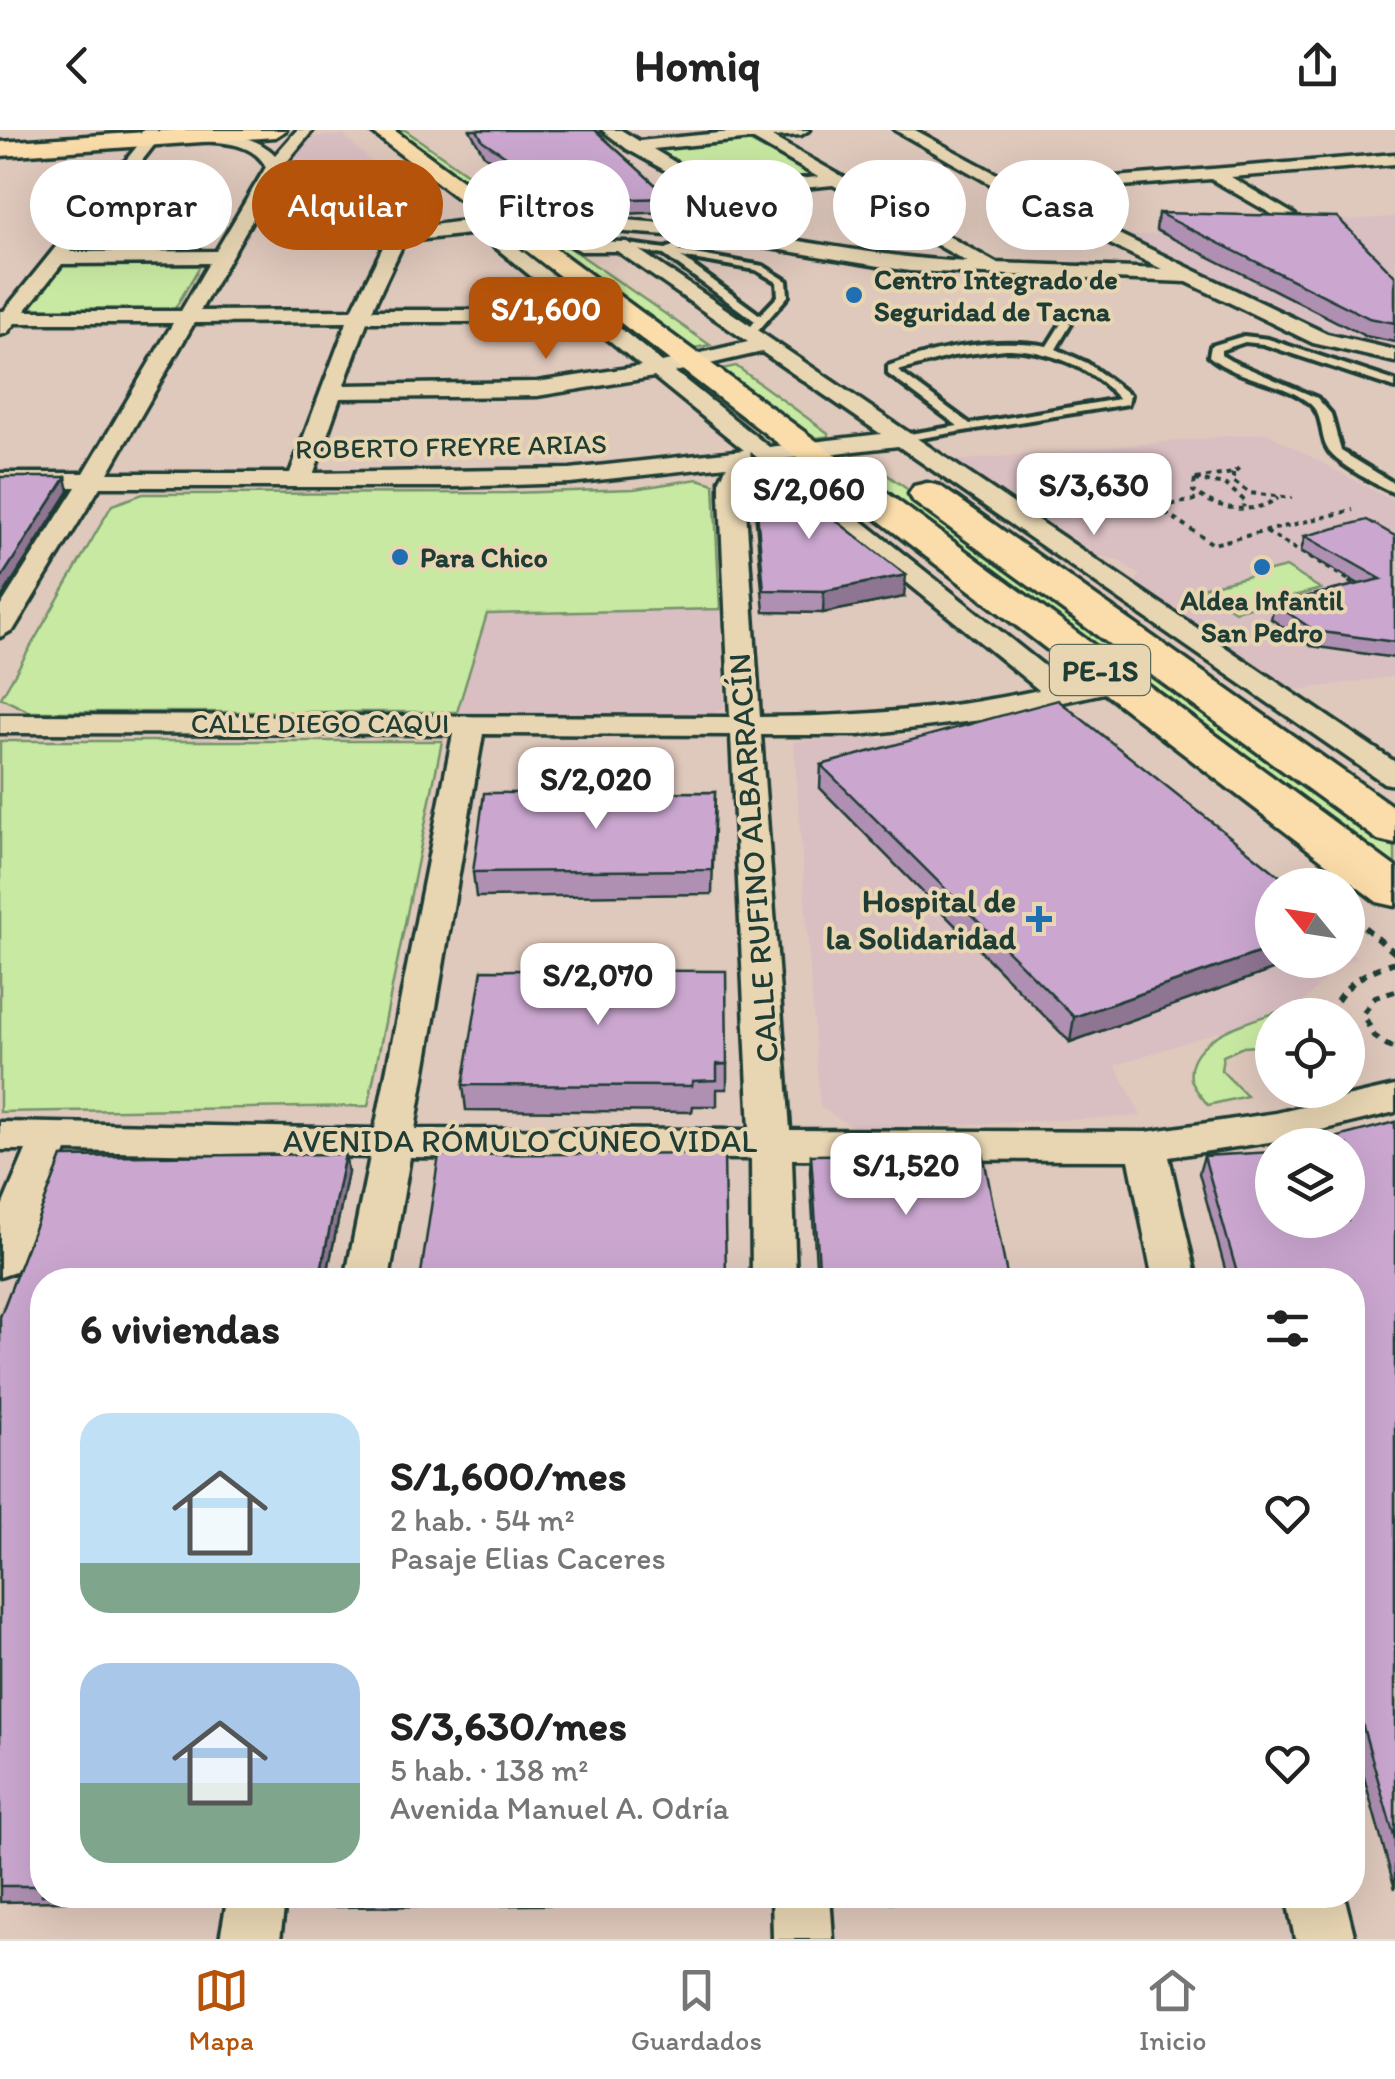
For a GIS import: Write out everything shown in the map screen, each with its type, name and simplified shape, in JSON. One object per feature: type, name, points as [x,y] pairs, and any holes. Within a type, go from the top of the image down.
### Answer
[{"type":"highway","points":[[0,140],[276,130]]},
{"type":"highway","name":"PE-1S","points":[[380,130],[463,200]]},
{"type":"highway","points":[[421,130],[463,161]]},
{"type":"highway","points":[[0,149],[148,133]]},
{"type":"highway","name":"PE-1S","points":[[524,250],[593,304],[689,362],[830,438],[1390,820]]},
{"type":"highway","points":[[584,250],[751,339],[778,388]]},
{"type":"highway","name":"PE-1S","points":[[830,438],[1116,682],[1395,891]]},
{"type":"street","points":[[280,160],[305,130]]},
{"type":"street","points":[[610,130],[714,192],[833,180]]},
{"type":"street","points":[[633,146],[800,130]]},
{"type":"street","points":[[902,130],[986,175]]},
{"type":"street","points":[[3,322],[148,133]]},
{"type":"street","points":[[754,134],[833,178]]},
{"type":"street","points":[[189,136],[243,142],[269,160]]},
{"type":"street","points":[[1129,181],[1395,159]]},
{"type":"street","points":[[1214,174],[1289,220]]},
{"type":"street","points":[[0,629],[92,480],[252,203]]},
{"type":"street","points":[[299,480],[360,316],[394,243],[403,236],[463,229]]},
{"type":"street","points":[[1129,248],[1320,339],[1395,356]]},
{"type":"street","points":[[627,250],[751,339],[1395,776]]},
{"type":"street","points":[[810,250],[882,262],[1186,276]]},
{"type":"street","points":[[960,250],[992,268]]},
{"type":"street","points":[[55,258],[219,257]]},
{"type":"street","points":[[3,322],[501,316],[593,304],[655,370],[1060,693]]},
{"type":"street","points":[[331,392],[538,389],[655,370],[751,339]]},
{"type":"street","name":"ROBERTO FREYRE ARIAS","points":[[0,480],[570,476],[764,454],[830,438],[901,438]]},
{"type":"street","name":"CALLE RUFINO ALBARRACÍN","points":[[764,454],[739,464],[732,480],[771,1142],[774,1268]]},
{"type":"street","name":"CALLE DIEGO CAQUI","points":[[0,724],[744,727],[912,722],[1116,682]]},
{"type":"street","points":[[369,1268],[470,723]]},
{"type":"street","name":"AVENIDA RÓMULO CUNEO VIDAL","points":[[0,1136],[1146,1146],[1276,1126],[1395,1098]]},
{"type":"street","points":[[0,1261],[52,1136]]},
{"type":"street","points":[[1146,1146],[1173,1268]]},
{"type":"street","points":[[250,1939],[255,1908]]},
{"type":"street","points":[[802,1908],[803,1939]]},
{"type":"street","points":[[1318,1908],[1325,1939]]},
{"type":"lane","points":[[630,247],[668,252],[759,268],[782,280],[783,296],[751,339],[668,252]]},
{"type":"lane","points":[[668,252],[672,250]]},
{"type":"lane","points":[[1052,348],[1066,324]]},
{"type":"lane","points":[[1395,385],[1264,341],[1244,339],[1215,348],[1215,356],[1228,366],[1313,399],[1328,418],[1330,444],[1336,453],[1395,489]]},
{"type":"lane","points":[[901,438],[968,428],[1126,399],[1052,348],[999,344],[892,368],[892,372],[968,428]]},
{"type":"path","points":[[1195,480],[1236,470],[1232,482],[1245,501],[1242,508]]},
{"type":"path","points":[[1195,480],[1292,498]]},
{"type":"path","points":[[1195,480],[1193,491],[1202,498],[1242,508],[1262,507],[1278,498]]},
{"type":"path","points":[[1220,494],[1238,489]]},
{"type":"path","points":[[1132,512],[1202,498]]},
{"type":"path","points":[[1157,508],[1214,544],[1353,510]]},
{"type":"path","points":[[1265,531],[1369,592]]},
{"type":"path","points":[[1365,928],[1395,953]]},
{"type":"path","points":[[1339,998],[1346,984],[1365,972],[1395,962]]},
{"type":"path","points":[[1395,991],[1375,997],[1364,1014],[1374,1036],[1395,1050]]},
{"type":"shaded area","points":[[343,135],[370,160],[294,160],[301,138]]},
{"type":"shaded area","points":[[1395,217],[1395,348],[1332,334],[1129,236]]},
{"type":"shaded area","name":"Aldea Infantil San Pedro","points":[[1266,433],[1395,502],[1395,676],[1296,690],[1135,582],[1140,575],[1118,560],[1096,555],[955,461]]},
{"type":"shaded area","points":[[720,609],[724,707],[713,714],[457,712],[487,614]]},
{"type":"shaded area","name":"Hospital de la Solidaridad","points":[[1062,714],[1255,940],[1255,978],[1326,978],[1307,998],[1255,998],[1255,1020],[1115,1065],[1141,1116],[857,1129],[820,1107],[794,741],[900,738]]},
{"type":"green space","points":[[388,130],[405,130],[463,171],[463,184],[443,169],[443,160],[430,160]]},
{"type":"green space","points":[[745,139],[784,160],[671,160],[649,147]]},
{"type":"green space","points":[[552,250],[573,250],[710,345],[690,349]]},
{"type":"green space","points":[[63,260],[203,261],[173,312],[23,314]]},
{"type":"green space","points":[[736,366],[829,436],[811,439],[717,370]]},
{"type":"green space","points":[[854,457],[864,458],[1395,842],[1395,875],[839,464]]},
{"type":"green space","name":"Para Chico","points":[[698,479],[714,484],[720,609],[487,614],[457,712],[30,712],[1,698],[112,505],[143,494],[510,493],[634,489]]},
{"type":"green space","points":[[1286,567],[1321,589],[1235,611],[1201,588]]},
{"type":"green space","points":[[0,741],[442,741],[368,1106],[0,1112]]},
{"type":"green space","points":[[1255,1019],[1255,1046],[1223,1056],[1221,1070],[1247,1096],[1208,1105],[1191,1079],[1192,1063],[1214,1038]]},
{"type":"building","points":[[477,130],[595,130],[628,160],[512,160],[483,141]]},
{"type":"building","points":[[630,162],[650,180],[650,199],[630,199]]},
{"type":"building","points":[[1158,213],[1337,217],[1395,276],[1395,323],[1369,318]]},
{"type":"building","points":[[752,455],[906,575],[824,591],[764,590]]},
{"type":"building","points":[[0,477],[66,477],[0,580]]},
{"type":"building","points":[[1367,520],[1395,536],[1395,642],[1315,631],[1275,604],[1381,579],[1305,536]]},
{"type":"building","name":"Hospital de la Solidaridad","points":[[1058,700],[1270,868],[1255,868],[1255,954],[1074,1017],[821,765]]},
{"type":"building","points":[[715,792],[712,870],[473,872],[484,793]]},
{"type":"building","points":[[482,970],[726,971],[727,1064],[717,1064],[717,1080],[693,1081],[692,1086],[463,1085]]},
{"type":"building","points":[[1395,1122],[1395,1840],[1365,1734],[1365,1268],[1236,1268],[1204,1156],[1255,1153],[1255,1238],[1365,1238],[1365,1130]]},
{"type":"building","points":[[724,1153],[726,1268],[422,1268],[439,1155]]},
{"type":"building","points":[[983,1153],[1006,1268],[819,1268],[811,1155]]},
{"type":"building","points":[[345,1154],[321,1268],[30,1268],[30,1886],[0,1886],[0,1317],[62,1157]]},
{"type":"place","name":"Centro Integrado de Seguridad de Tacna","points":[[854,295]]},
{"type":"place","name":"Para Chico","points":[[400,557]]},
{"type":"place","name":"Aldea Infantil San Pedro","points":[[1262,567]]},
{"type":"place","name":"Hospital de la Solidaridad","points":[[1039,919]]}]
